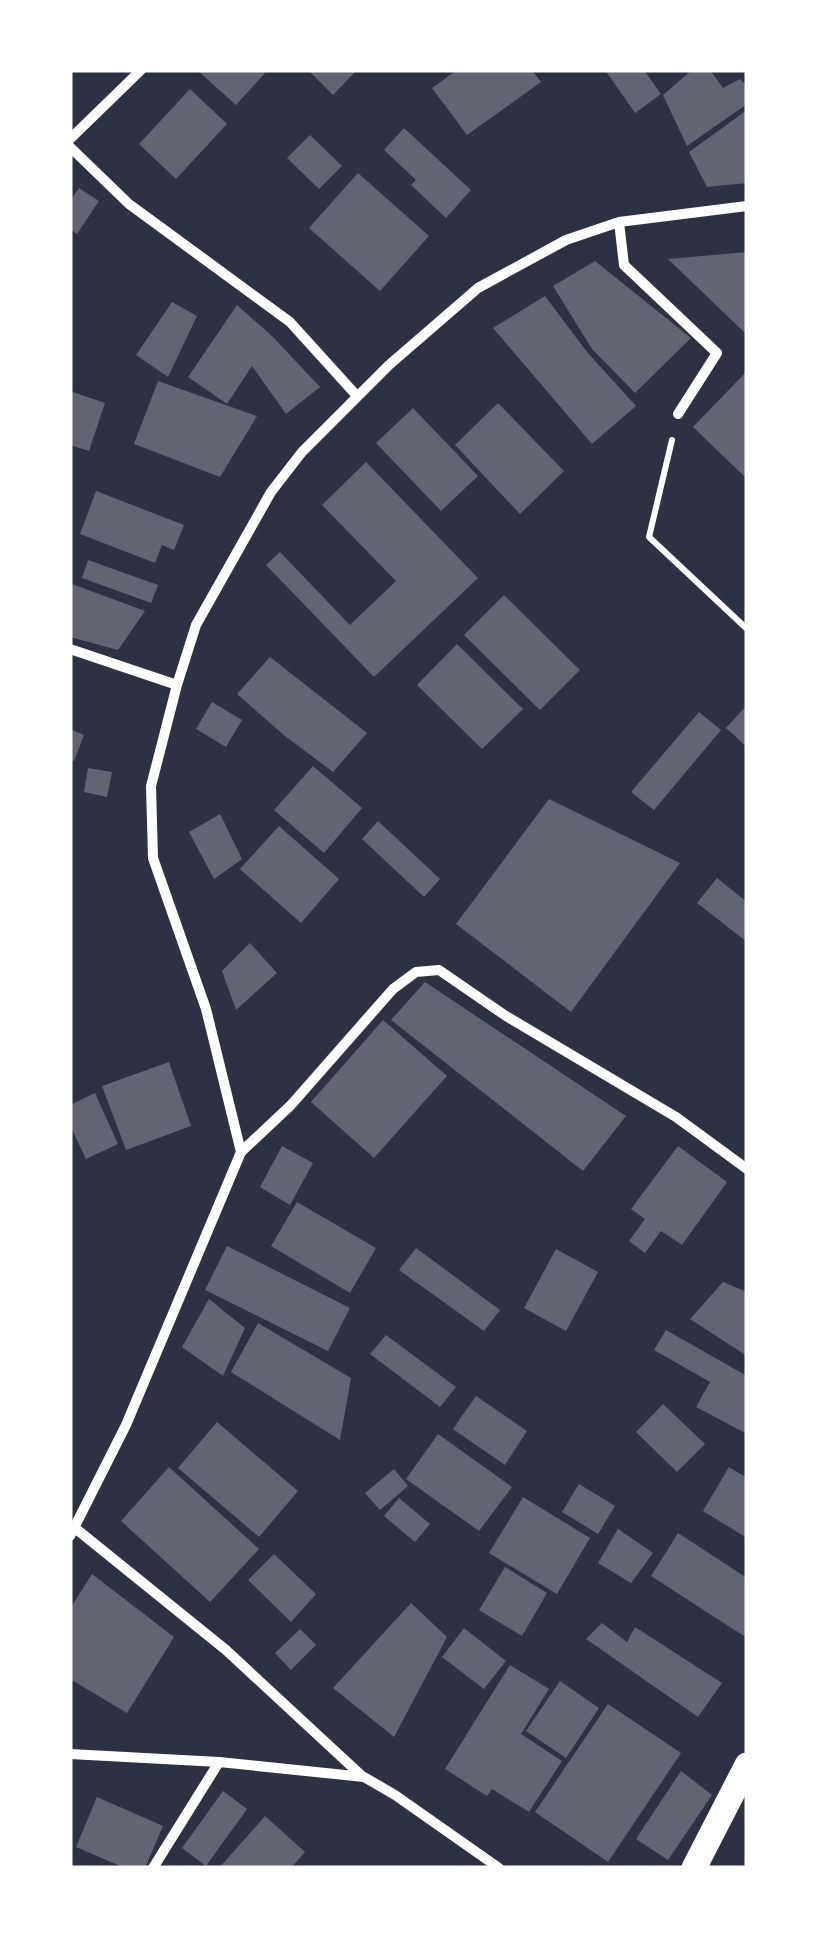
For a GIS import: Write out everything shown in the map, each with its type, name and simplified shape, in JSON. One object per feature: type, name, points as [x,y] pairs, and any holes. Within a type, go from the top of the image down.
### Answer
[{"type":"main road","points":[[694,1868],[747,1765]]},
{"type":"street","points":[[70,139],[141,70]]},
{"type":"street","points":[[70,147],[128,204],[290,322],[357,396]]},
{"type":"street","points":[[241,1152],[206,1010],[153,858],[151,786],[176,684],[196,625],[270,492],[302,452],[413,342],[478,288],[566,240],[619,222],[747,206]]},
{"type":"street","points":[[619,222],[624,265],[717,354],[678,414]]},
{"type":"street","points":[[70,648],[176,684]]},
{"type":"street","points":[[499,1868],[364,1778],[226,1650],[72,1532],[126,1425],[241,1152],[292,1105],[393,990],[416,972],[439,970],[506,1016],[676,1117],[747,1169]]},
{"type":"street","points":[[70,1754],[219,1762],[364,1778]]},
{"type":"street","points":[[153,1868],[219,1762]]},
{"type":"path","points":[[678,414],[650,538],[747,628]]},
{"type":"building","points":[[197,70],[261,70],[265,73],[236,105]]},
{"type":"building","points":[[308,70],[353,70],[355,72],[333,95]]},
{"type":"building","points":[[457,70],[532,70],[541,82],[467,135],[432,88]]},
{"type":"building","points":[[605,70],[644,70],[661,94],[635,113]]},
{"type":"building","points":[[692,70],[710,70],[723,88],[740,79],[747,86],[747,104],[687,146],[663,95]]},
{"type":"building","points":[[190,89],[227,124],[176,179],[139,144]]},
{"type":"building","points":[[747,110],[747,183],[707,187],[689,152]]},
{"type":"building","points":[[404,128],[471,190],[446,218],[411,185],[416,180],[384,150]]},
{"type":"building","points":[[310,135],[342,166],[319,189],[287,158]]},
{"type":"building","points":[[358,173],[429,236],[380,291],[309,228]]},
{"type":"building","points":[[79,188],[99,201],[77,234],[70,229],[70,201]]},
{"type":"building","points":[[747,252],[747,335],[668,259]]},
{"type":"building","points":[[595,261],[691,338],[635,393],[592,349],[553,286]]},
{"type":"building","points":[[545,296],[587,352],[636,406],[592,444],[493,328]]},
{"type":"building","points":[[172,302],[197,316],[168,377],[136,355]]},
{"type":"building","points":[[237,305],[320,387],[286,414],[252,366],[227,404],[188,377]]},
{"type":"building","points":[[747,371],[747,479],[693,427]]},
{"type":"building","points":[[158,381],[257,416],[220,477],[134,444]]},
{"type":"building","points":[[70,391],[105,403],[89,451],[70,445]]},
{"type":"building","points":[[498,403],[564,471],[520,514],[455,445]]},
{"type":"building","points":[[413,408],[478,476],[441,511],[376,443]]},
{"type":"building","points":[[366,462],[478,578],[374,677],[266,565],[280,552],[350,625],[396,581],[322,505]]},
{"type":"building","points":[[96,491],[184,525],[174,550],[162,545],[155,563],[80,534]]},
{"type":"building","points":[[88,560],[158,585],[151,603],[82,578]]},
{"type":"building","points":[[72,584],[145,611],[118,650],[70,637]]},
{"type":"building","points":[[504,595],[580,670],[540,710],[464,635]]},
{"type":"building","points":[[457,644],[523,709],[482,749],[417,685]]},
{"type":"building","points":[[270,657],[367,733],[333,772],[237,694]]},
{"type":"building","points":[[212,702],[242,720],[226,747],[196,729]]},
{"type":"building","points":[[747,705],[747,747],[726,728]]},
{"type":"building","points":[[699,712],[721,730],[654,810],[631,792]]},
{"type":"building","points":[[70,729],[84,735],[74,761],[70,760]]},
{"type":"building","points":[[313,766],[362,808],[324,853],[274,810]]},
{"type":"building","points":[[88,768],[112,772],[107,797],[84,792]]},
{"type":"building","points":[[549,799],[680,863],[571,1012],[456,924]]},
{"type":"building","points":[[220,814],[242,859],[214,879],[189,832]]},
{"type":"building","points":[[378,821],[440,879],[424,897],[362,839]]},
{"type":"building","points":[[279,826],[339,879],[301,923],[240,869]]},
{"type":"building","points":[[717,878],[747,902],[747,942],[697,903]]},
{"type":"building","points":[[250,943],[277,973],[236,1010],[222,971]]},
{"type":"building","points":[[425,982],[626,1116],[583,1171],[391,1020]]},
{"type":"building","points":[[383,1020],[447,1076],[374,1158],[311,1102]]},
{"type":"building","points":[[169,1062],[191,1126],[126,1150],[102,1086]]},
{"type":"building","points":[[95,1093],[118,1144],[86,1159],[70,1125],[70,1105]]},
{"type":"building","points":[[282,1146],[313,1163],[290,1205],[260,1187]]},
{"type":"building","points":[[678,1146],[727,1182],[682,1245],[661,1231],[645,1253],[629,1241],[645,1219],[631,1209]]},
{"type":"building","points":[[297,1202],[376,1248],[350,1293],[271,1246]]},
{"type":"building","points":[[227,1246],[350,1308],[328,1351],[205,1290]]},
{"type":"building","points":[[416,1248],[500,1310],[484,1331],[399,1270]]},
{"type":"building","points":[[556,1249],[598,1272],[566,1331],[524,1308]]},
{"type":"building","points":[[723,1282],[747,1292],[747,1356],[690,1319]]},
{"type":"building","points":[[209,1299],[245,1328],[223,1376],[182,1347]]},
{"type":"building","points":[[258,1323],[351,1378],[340,1440],[231,1372]]},
{"type":"building","points":[[666,1330],[747,1376],[747,1434],[696,1407],[710,1382],[654,1350]]},
{"type":"building","points":[[386,1335],[456,1387],[440,1407],[370,1354]]},
{"type":"building","points":[[476,1396],[527,1431],[505,1465],[453,1429]]},
{"type":"building","points":[[663,1404],[705,1444],[677,1472],[636,1432]]},
{"type":"building","points":[[217,1422],[298,1491],[259,1537],[178,1468]]},
{"type":"building","points":[[438,1434],[512,1487],[479,1531],[406,1479]]},
{"type":"building","points":[[169,1467],[259,1549],[210,1602],[121,1521]]},
{"type":"building","points":[[729,1467],[747,1478],[747,1538],[703,1511]]},
{"type":"building","points":[[394,1469],[408,1486],[380,1510],[365,1493]]},
{"type":"building","points":[[579,1484],[615,1506],[598,1534],[562,1512]]},
{"type":"building","points":[[523,1497],[590,1538],[557,1594],[489,1553]]},
{"type":"building","points":[[399,1498],[430,1524],[415,1542],[384,1516]]},
{"type":"building","points":[[618,1529],[653,1553],[631,1583],[598,1563]]},
{"type":"building","points":[[678,1533],[747,1578],[747,1638],[651,1576]]},
{"type":"building","points":[[274,1554],[316,1594],[291,1622],[248,1580]]},
{"type":"building","points":[[505,1567],[547,1593],[522,1636],[479,1610]]},
{"type":"building","points":[[92,1574],[174,1637],[127,1713],[70,1679],[70,1609]]},
{"type":"building","points":[[411,1603],[447,1637],[394,1737],[333,1688]]},
{"type":"building","points":[[602,1623],[627,1642],[635,1627],[722,1683],[698,1717],[586,1639]]},
{"type":"building","points":[[464,1628],[506,1661],[484,1689],[442,1657]]},
{"type":"building","points":[[300,1629],[316,1645],[291,1670],[275,1653]]},
{"type":"building","points":[[510,1665],[549,1689],[521,1734],[562,1761],[529,1812],[492,1789],[487,1796],[445,1769]]},
{"type":"building","points":[[560,1681],[599,1708],[566,1758],[526,1731]]},
{"type":"building","points":[[608,1704],[681,1753],[608,1862],[535,1812]]},
{"type":"building","points":[[681,1771],[712,1795],[668,1860],[636,1839]]},
{"type":"building","points":[[223,1791],[247,1809],[206,1866],[182,1848]]},
{"type":"building","points":[[97,1797],[163,1826],[145,1868],[125,1868],[76,1847]]},
{"type":"building","points":[[265,1816],[305,1852],[291,1868],[219,1868]]}]
